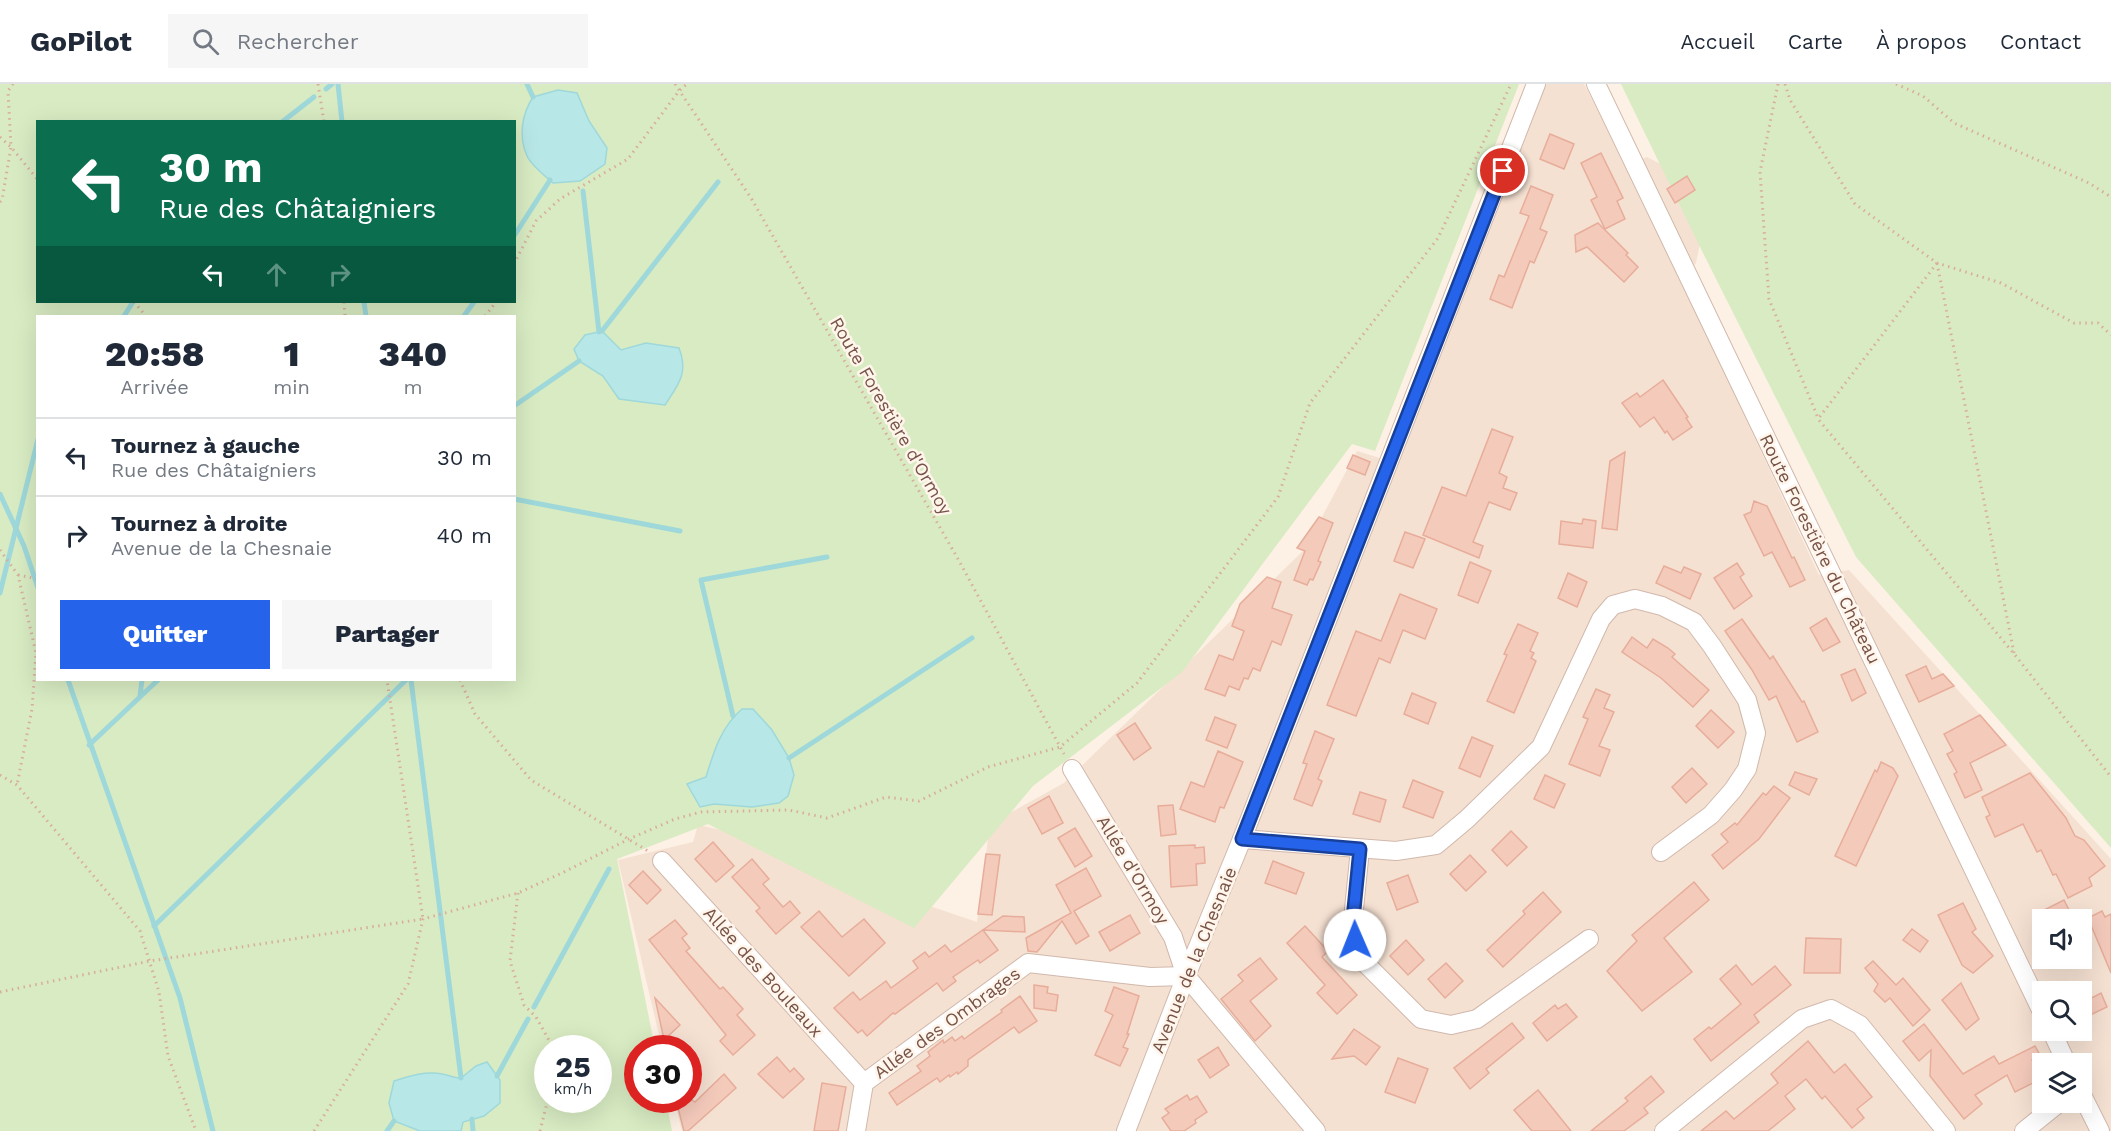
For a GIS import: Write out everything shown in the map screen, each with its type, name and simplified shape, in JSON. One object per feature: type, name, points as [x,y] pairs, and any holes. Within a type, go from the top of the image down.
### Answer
[{"type":"street","name":"Avenue de la Chesnaie","points":[[1126,1131],[1536,84]]},
{"type":"street","name":"Route Forestière du Château","points":[[1596,84],[2032,991]]},
{"type":"street","points":[[1242,839],[1396,850],[1436,844],[1467,819],[1541,747],[1601,618],[1613,605],[1635,598],[1662,606],[1694,622],[1747,700],[1755,733],[1747,769],[1733,790],[1711,815],[1661,852]]},
{"type":"street","name":"Allée d'Ormoy","points":[[1072,769],[1173,937],[1186,976]]},
{"type":"street","points":[[1360,849],[1354,909],[1355,940],[1360,958],[1421,1019],[1451,1024],[1477,1019],[1589,939]]},
{"type":"street","name":"Allée des Bouleaux","points":[[662,861],[864,1083]]},
{"type":"street","name":"Allée des Ombrages","points":[[856,1131],[864,1083],[1028,963],[1150,977],[1186,976]]},
{"type":"street","points":[[1186,976],[1316,1131]]},
{"type":"street","points":[[1664,1131],[1802,1019],[1831,1009],[1860,1025],[1946,1131]]},
{"type":"street","points":[[2024,1131],[2046,1113]]},
{"type":"street","points":[[2091,1113],[2100,1131]]},
{"type":"path","points":[[0,202],[11,147],[8,91],[13,84]]},
{"type":"path","points":[[318,84],[324,120]]},
{"type":"path","name":"Route Forestière d'Ormoy","points":[[675,84],[752,198],[958,559],[1072,769]]},
{"type":"path","points":[[516,260],[536,221],[560,199],[628,159],[679,91],[687,84]]},
{"type":"path","points":[[0,992],[150,961],[423,920],[518,893],[675,819],[701,812],[789,810],[827,818],[886,797],[920,801],[987,767],[1060,747],[1137,683],[1278,497],[1310,403],[1438,238],[1511,84]]},
{"type":"path","points":[[1778,84],[1760,172],[1769,299],[1818,419],[2014,655],[2111,777]]},
{"type":"path","points":[[1785,84],[1790,100],[1855,204],[1937,263],[2001,283],[2074,323],[2098,323],[2111,334]]},
{"type":"path","points":[[1896,84],[1923,96],[1954,123],[2089,183],[2111,197]]},
{"type":"path","points":[[0,137],[36,178]]},
{"type":"path","points":[[1818,419],[1937,263]]},
{"type":"path","points":[[1937,263],[2014,655]]},
{"type":"path","points":[[135,303],[145,315]]},
{"type":"path","points":[[486,315],[495,303]]},
{"type":"path","points":[[0,550],[18,575],[36,652],[32,709],[16,786]]},
{"type":"path","points":[[18,575],[36,579]]},
{"type":"path","points":[[314,1131],[408,984],[423,920],[387,681]]},
{"type":"path","points":[[460,681],[475,714],[531,780],[662,861]]},
{"type":"path","points":[[0,775],[16,786],[140,931],[159,992],[168,1056],[196,1131]]},
{"type":"path","points":[[518,893],[510,961],[524,1005],[536,1017],[545,1035]]},
{"type":"path","points":[[540,1131],[544,1113]]},
{"type":"shaded area","points":[[1546,84],[1584,84],[1627,165],[1647,157],[1711,190],[1696,263],[1681,281],[1819,575],[1849,570],[2111,859],[2111,1131],[682,1131],[677,1113],[702,1113],[702,1035],[659,1035],[618,860],[693,842],[698,825],[741,834],[897,895],[977,922],[990,824],[1064,783],[1305,549],[1357,451],[1396,463],[1529,120]]},
{"type":"green space","points":[[0,84],[1519,84],[1375,451],[1352,444],[1182,672],[1033,786],[914,928],[708,824],[617,859],[652,1035],[624,1035],[624,1113],[669,1113],[672,1131],[0,1131]]},
{"type":"green space","points":[[1621,84],[2111,84],[2111,848],[1856,557]]},
{"type":"water","points":[[558,90],[577,93],[589,121],[607,148],[605,164],[580,181],[553,183],[532,163],[524,148],[522,125],[533,97]]},
{"type":"water","points":[[602,331],[621,350],[646,343],[679,348],[683,365],[681,378],[665,405],[619,399],[603,376],[579,361],[574,349],[585,335]]},
{"type":"water","points":[[742,709],[753,709],[772,730],[789,758],[794,775],[788,796],[779,803],[752,807],[714,804],[700,807],[687,784],[706,777],[723,732]]},
{"type":"water","points":[[487,1062],[500,1080],[500,1103],[484,1116],[463,1122],[461,1131],[420,1131],[394,1121],[389,1103],[394,1081],[430,1073],[461,1078],[476,1066]]},
{"type":"building","points":[[1550,134],[1574,144],[1564,169],[1540,159]]},
{"type":"building","points":[[1601,153],[1623,198],[1617,201],[1625,219],[1605,229],[1591,200],[1597,197],[1581,163]]},
{"type":"building","points":[[1687,176],[1695,190],[1675,203],[1667,189]]},
{"type":"building","points":[[1531,186],[1553,195],[1540,229],[1547,232],[1534,263],[1530,261],[1512,308],[1490,299],[1499,275],[1504,277],[1529,216],[1520,213]]},
{"type":"building","points":[[1598,223],[1628,253],[1626,255],[1638,267],[1624,282],[1587,247],[1576,252],[1575,235]]},
{"type":"building","points":[[1663,380],[1688,417],[1686,418],[1692,427],[1673,440],[1654,417],[1640,427],[1622,403],[1637,393],[1640,397]]},
{"type":"building","points":[[1492,429],[1513,437],[1499,473],[1507,477],[1503,488],[1517,493],[1510,510],[1489,502],[1473,542],[1483,546],[1479,558],[1423,535],[1442,487],[1466,496]]},
{"type":"building","points":[[1625,452],[1617,530],[1602,528],[1610,461]]},
{"type":"building","points":[[1353,455],[1370,462],[1365,475],[1347,468]]},
{"type":"building","points":[[1754,501],[1767,506],[1805,580],[1790,587],[1772,552],[1764,556],[1744,515],[1751,512]]},
{"type":"building","points":[[1319,517],[1333,523],[1318,561],[1321,562],[1313,580],[1310,579],[1307,585],[1294,580],[1305,551],[1297,548]]},
{"type":"building","points":[[1583,519],[1596,521],[1593,548],[1559,544],[1561,521],[1582,524]]},
{"type":"building","points":[[1405,532],[1425,539],[1413,568],[1394,561]]},
{"type":"building","points":[[1470,562],[1491,571],[1478,603],[1458,595]]},
{"type":"building","points":[[1737,563],[1744,574],[1740,577],[1752,596],[1734,609],[1714,578]]},
{"type":"building","points":[[1664,566],[1681,573],[1684,567],[1701,574],[1690,599],[1656,583]]},
{"type":"building","points":[[1568,573],[1587,582],[1577,607],[1558,598]]},
{"type":"building","points":[[1267,577],[1281,582],[1272,608],[1292,615],[1281,645],[1272,641],[1260,671],[1253,668],[1248,679],[1244,678],[1239,690],[1229,686],[1225,696],[1205,689],[1219,655],[1233,660],[1244,631],[1232,626],[1240,604]]},
{"type":"building","points":[[1400,594],[1437,609],[1425,639],[1403,630],[1390,663],[1379,658],[1356,716],[1327,705],[1356,631],[1381,641]]},
{"type":"building","points":[[1826,618],[1840,642],[1823,651],[1810,628]]},
{"type":"building","points":[[1742,619],[1770,659],[1773,656],[1802,702],[1804,701],[1818,732],[1797,742],[1776,696],[1769,700],[1725,631]]},
{"type":"building","points":[[1518,624],[1538,633],[1530,651],[1534,653],[1531,658],[1536,661],[1514,713],[1487,701]]},
{"type":"building","points":[[1632,637],[1647,648],[1653,639],[1668,648],[1675,654],[1672,657],[1709,690],[1693,707],[1661,678],[1622,652]]},
{"type":"building","points":[[1926,666],[1932,679],[1943,674],[1954,686],[1919,702],[1906,675]]},
{"type":"building","points":[[1855,669],[1866,693],[1852,701],[1841,675]]},
{"type":"building","points":[[1596,689],[1610,695],[1604,708],[1614,712],[1599,746],[1610,750],[1600,776],[1569,764],[1588,719],[1583,717]]},
{"type":"building","points":[[1412,693],[1436,703],[1428,724],[1404,714]]},
{"type":"building","points":[[1711,710],[1734,732],[1718,748],[1696,726]]},
{"type":"building","points":[[1980,715],[2006,745],[1970,763],[1982,790],[1965,798],[1954,774],[1957,772],[1947,754],[1953,751],[1944,734]]},
{"type":"building","points":[[1215,717],[1236,725],[1227,748],[1206,740]]},
{"type":"building","points":[[1135,723],[1151,748],[1134,760],[1117,735]]},
{"type":"building","points":[[1315,731],[1334,739],[1318,779],[1322,781],[1312,806],[1294,799],[1307,764],[1303,763]]},
{"type":"building","points":[[1472,737],[1493,746],[1480,777],[1459,768]]},
{"type":"building","points":[[1218,751],[1243,762],[1224,808],[1220,807],[1215,822],[1180,809],[1191,782],[1204,787]]},
{"type":"building","points":[[1881,762],[1893,768],[1898,776],[1856,866],[1835,856],[1875,770],[1877,772]]},
{"type":"building","points":[[1692,768],[1707,784],[1686,803],[1672,787]]},
{"type":"building","points":[[1795,772],[1817,779],[1809,795],[1789,785]]},
{"type":"building","points":[[2030,773],[2066,818],[2075,836],[2084,840],[2105,866],[2089,878],[2092,886],[2068,898],[2041,850],[2037,852],[2023,824],[1995,837],[1986,817],[1990,815],[1982,797]]},
{"type":"building","points":[[1545,775],[1565,784],[1554,808],[1534,799]]},
{"type":"building","points":[[1413,780],[1443,792],[1433,818],[1403,807]]},
{"type":"building","points":[[1774,786],[1790,798],[1759,839],[1723,869],[1712,855],[1728,842],[1721,834],[1735,823],[1737,825],[1763,793],[1766,795]]},
{"type":"building","points":[[1360,792],[1386,800],[1380,822],[1353,814]]},
{"type":"building","points":[[1049,796],[1063,823],[1042,834],[1028,808]]},
{"type":"building","points":[[1173,805],[1176,834],[1161,836],[1158,806]]},
{"type":"building","points":[[1075,828],[1092,856],[1075,867],[1058,838]]},
{"type":"building","points":[[1511,831],[1527,847],[1507,866],[1492,850]]},
{"type":"building","points":[[713,842],[734,866],[716,882],[695,859]]},
{"type":"building","points":[[1195,845],[1195,848],[1204,847],[1205,863],[1196,864],[1197,885],[1171,887],[1169,846]]},
{"type":"building","points":[[986,854],[1000,855],[992,915],[978,914]]},
{"type":"building","points":[[1470,855],[1486,872],[1466,891],[1450,874]]},
{"type":"building","points":[[752,859],[769,879],[763,884],[783,907],[790,901],[800,913],[776,934],[756,911],[760,908],[732,877]]},
{"type":"building","points":[[1273,861],[1304,873],[1296,894],[1265,883]]},
{"type":"building","points":[[1086,868],[1101,896],[1074,911],[1089,936],[1076,944],[1062,921],[1037,952],[1028,951],[1026,938],[1071,913],[1056,885]]},
{"type":"building","points":[[643,871],[661,890],[647,904],[629,885]]},
{"type":"building","points":[[1408,875],[1418,902],[1397,910],[1387,883]]},
{"type":"building","points":[[1694,882],[1709,900],[1664,938],[1692,972],[1642,1011],[1607,971],[1637,941],[1632,935]]},
{"type":"building","points":[[1543,892],[1561,912],[1503,967],[1487,950],[1525,914],[1523,911]]},
{"type":"building","points":[[2064,900],[2068,909],[2046,909]]},
{"type":"building","points":[[1963,903],[1976,929],[1972,932],[1993,956],[1973,973],[1962,965],[1938,915]]},
{"type":"building","points":[[819,911],[842,937],[864,919],[885,943],[849,976],[801,927]]},
{"type":"building","points":[[2102,911],[2105,917],[2111,914],[2111,973],[2092,928],[2092,916]]},
{"type":"building","points":[[1130,915],[1140,933],[1110,951],[1099,932]]},
{"type":"building","points":[[1003,916],[1024,917],[1025,932],[983,930],[998,950],[980,963],[978,960],[953,977],[956,981],[943,991],[937,983],[895,1014],[893,1013],[867,1036],[862,1030],[858,1033],[834,1008],[853,992],[860,1000],[886,981],[891,988],[918,968],[913,961],[925,952],[929,957],[945,945],[951,952]]},
{"type":"building","points":[[675,920],[687,934],[682,938],[690,948],[686,951],[720,989],[723,987],[743,1009],[737,1015],[755,1035],[733,1055],[720,1041],[726,1035],[649,940]]},
{"type":"building","points":[[1305,926],[1328,951],[1322,957],[1357,995],[1337,1014],[1317,993],[1325,985],[1287,943]]},
{"type":"building","points":[[1912,929],[1928,941],[1920,952],[1903,940]]},
{"type":"building","points":[[1806,938],[1841,939],[1840,973],[1804,973]]},
{"type":"building","points":[[1406,940],[1424,960],[1408,975],[1390,956]]},
{"type":"building","points":[[1260,958],[1277,979],[1250,1001],[1271,1026],[1255,1041],[1221,999],[1243,981],[1238,975]]},
{"type":"building","points":[[1873,961],[1896,985],[1903,978],[1930,1010],[1913,1026],[1890,998],[1885,1002],[1874,991],[1878,984],[1865,968]]},
{"type":"building","points":[[1446,963],[1463,981],[1445,998],[1428,979]]},
{"type":"building","points":[[1736,965],[1752,985],[1775,966],[1791,985],[1754,1015],[1759,1022],[1711,1061],[1694,1039],[1709,1027],[1711,1029],[1741,1004],[1720,979]]},
{"type":"building","points":[[1961,983],[1979,1019],[1966,1030],[1942,1000]]},
{"type":"building","points":[[1034,985],[1048,987],[1047,993],[1058,995],[1056,1011],[1034,1008]]},
{"type":"building","points":[[1114,987],[1139,996],[1127,1034],[1129,1034],[1123,1047],[1128,1049],[1120,1066],[1095,1055],[1113,1015],[1105,1011]]},
{"type":"building","points":[[2101,993],[2107,1007],[2092,1014],[2092,998]]},
{"type":"building","points":[[1020,996],[1037,1021],[1019,1033],[1014,1027],[968,1060],[968,1066],[958,1074],[957,1072],[950,1077],[949,1075],[940,1082],[937,1078],[897,1105],[889,1093],[921,1071],[917,1066],[930,1056],[928,1052],[943,1040],[944,1043],[952,1037],[955,1041],[962,1036],[964,1039]]},
{"type":"building","points":[[655,998],[680,1025],[669,1035],[663,1035]]},
{"type":"building","points":[[1566,1004],[1577,1017],[1547,1041],[1533,1023],[1555,1005],[1558,1009]]},
{"type":"building","points":[[1512,1023],[1524,1038],[1486,1069],[1489,1073],[1470,1089],[1454,1068]]},
{"type":"building","points":[[1924,1024],[1963,1074],[1994,1056],[1999,1064],[2035,1046],[2039,1053],[2032,1053],[2032,1084],[2015,1092],[2007,1075],[1975,1095],[1982,1104],[1964,1119],[1930,1076],[1931,1050],[1919,1061],[1903,1041]]},
{"type":"building","points":[[1354,1029],[1380,1047],[1366,1065],[1354,1056],[1332,1059]]},
{"type":"building","points":[[1808,1041],[1834,1073],[1845,1064],[1872,1097],[1857,1109],[1864,1118],[1852,1128],[1825,1096],[1822,1099],[1806,1079],[1785,1096],[1795,1109],[1768,1131],[1701,1131],[1726,1111],[1734,1119],[1778,1083],[1771,1074]]},
{"type":"building","points":[[1218,1047],[1229,1065],[1210,1078],[1198,1060]]},
{"type":"building","points":[[777,1057],[790,1072],[794,1068],[804,1079],[783,1098],[758,1074]]},
{"type":"building","points":[[1398,1058],[1428,1069],[1415,1103],[1385,1092]]},
{"type":"building","points":[[724,1074],[736,1088],[688,1131],[684,1131],[679,1113],[702,1113],[702,1095]]},
{"type":"building","points":[[1651,1076],[1664,1092],[1644,1108],[1648,1113],[1624,1131],[1591,1131],[1628,1101],[1625,1098]]},
{"type":"building","points":[[822,1083],[846,1087],[838,1131],[814,1131]]},
{"type":"building","points":[[1538,1090],[1571,1131],[1532,1131],[1514,1110]]},
{"type":"building","points":[[1187,1095],[1190,1100],[1197,1096],[1207,1112],[1184,1131],[1171,1131],[1162,1118],[1169,1113],[1165,1109]]},
{"type":"waterway","points":[[326,89],[332,84]]},
{"type":"waterway","points":[[338,84],[342,120]]},
{"type":"waterway","points":[[527,84],[533,97]]},
{"type":"waterway","points":[[285,120],[314,97]]},
{"type":"waterway","points":[[516,233],[550,180]]},
{"type":"waterway","points":[[602,331],[718,182]]},
{"type":"waterway","points":[[583,191],[599,332]]},
{"type":"waterway","points":[[125,315],[132,303]]},
{"type":"waterway","points":[[364,303],[366,315]]},
{"type":"waterway","points":[[465,315],[473,303]]},
{"type":"waterway","points":[[516,405],[579,361]]},
{"type":"waterway","points":[[0,593],[36,447]]},
{"type":"waterway","points":[[0,494],[24,546],[36,582]]},
{"type":"waterway","points":[[516,499],[680,531]]},
{"type":"waterway","points":[[733,716],[701,580],[827,557]]},
{"type":"waterway","points":[[789,758],[972,638]]},
{"type":"waterway","points":[[68,681],[180,998],[213,1131]]},
{"type":"waterway","points":[[140,696],[142,681]]},
{"type":"waterway","points":[[89,745],[157,681]]},
{"type":"waterway","points":[[154,926],[405,681]]},
{"type":"waterway","points":[[411,681],[461,1078]]},
{"type":"waterway","points":[[534,1007],[609,869]]},
{"type":"waterway","points":[[497,1076],[528,1019]]},
{"type":"waterway","points":[[472,1119],[473,1131]]},
{"type":"waterway","points":[[387,1131],[394,1121]]},
{"type":"route","points":[[1355,940],[1354,909],[1360,849],[1242,839],[1503,171]]}]
